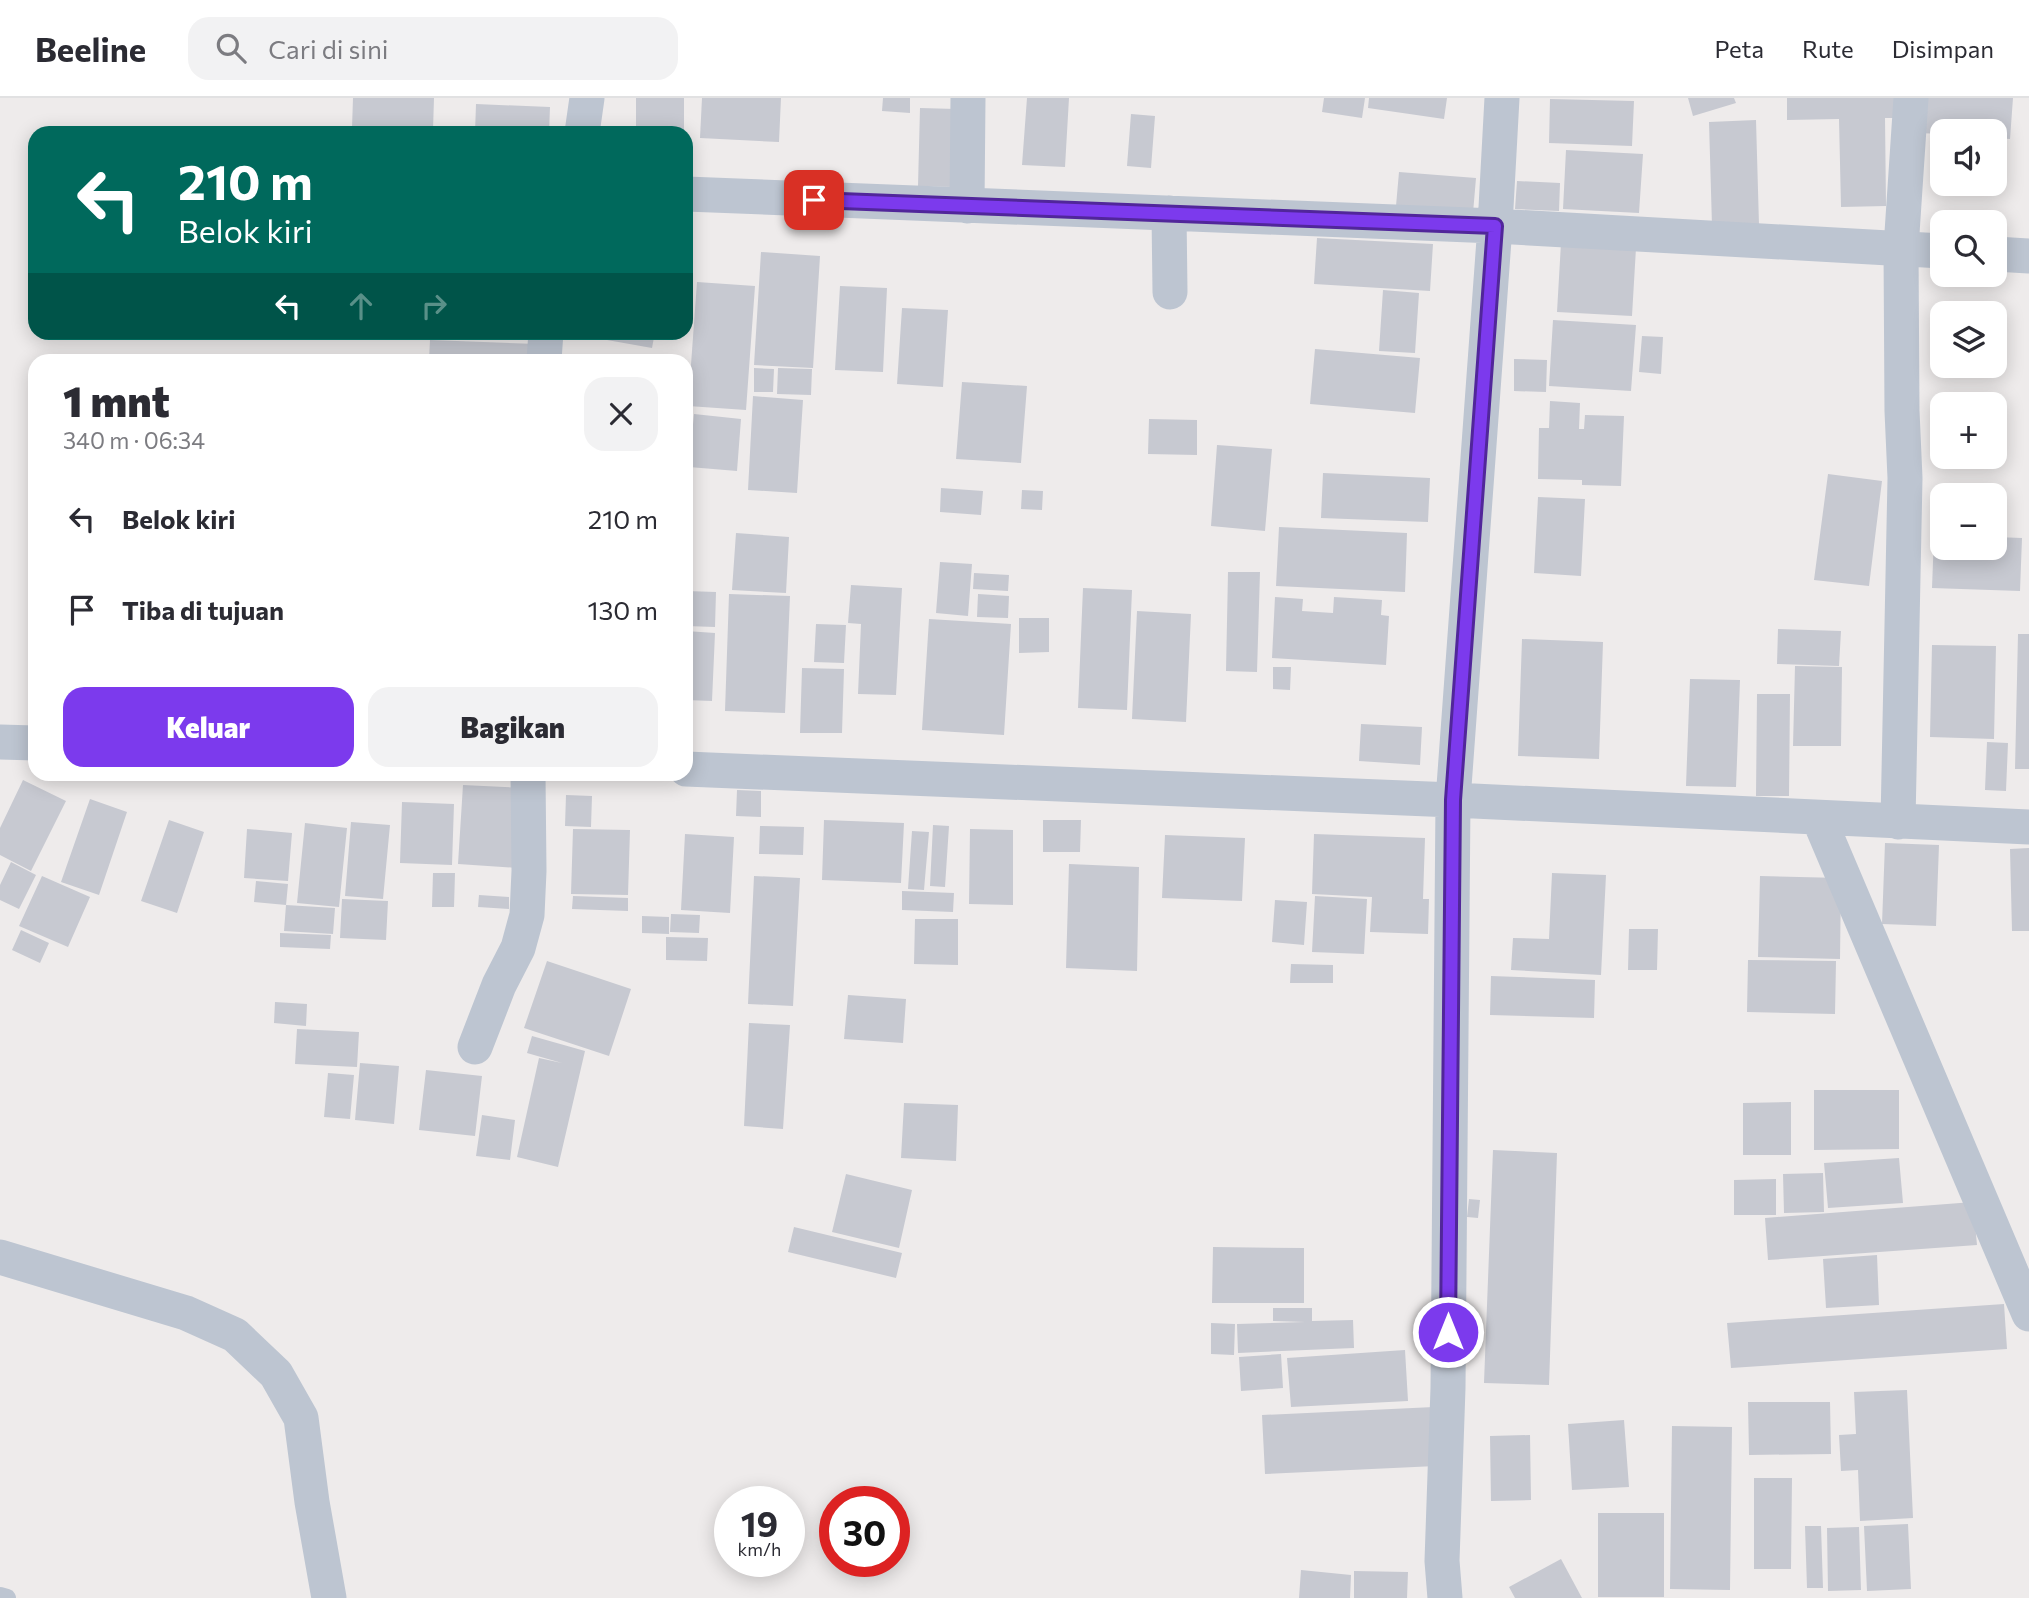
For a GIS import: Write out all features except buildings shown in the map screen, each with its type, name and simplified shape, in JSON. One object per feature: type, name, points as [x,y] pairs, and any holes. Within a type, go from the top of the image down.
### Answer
[{"type":"street","points":[[584,126],[586,98]]},
{"type":"street","points":[[967,205],[968,98]]},
{"type":"street","points":[[1445,1598],[1442,1561],[1448,1388],[1453,800],[1502,98]]},
{"type":"street","points":[[1898,822],[1905,478],[1901,248],[1911,98]]},
{"type":"street","points":[[693,194],[1495,226],[1930,250]]},
{"type":"street","points":[[1169,213],[1170,292]]},
{"type":"street","points":[[2007,255],[2029,256]]},
{"type":"street","points":[[0,742],[28,743]]},
{"type":"street","points":[[693,769],[1453,800],[2029,827]]},
{"type":"street","points":[[475,1047],[499,985],[518,948],[527,915],[528,781]]},
{"type":"street","points":[[1819,819],[2029,1314]]},
{"type":"street","points":[[0,1257],[186,1313],[235,1335],[276,1374],[301,1418],[312,1503],[329,1598]]},
{"type":"lane","points":[[0,1596],[7,1598]]},
{"type":"route","points":[[814,200],[1495,226],[1453,800],[1448,1332]]}]
